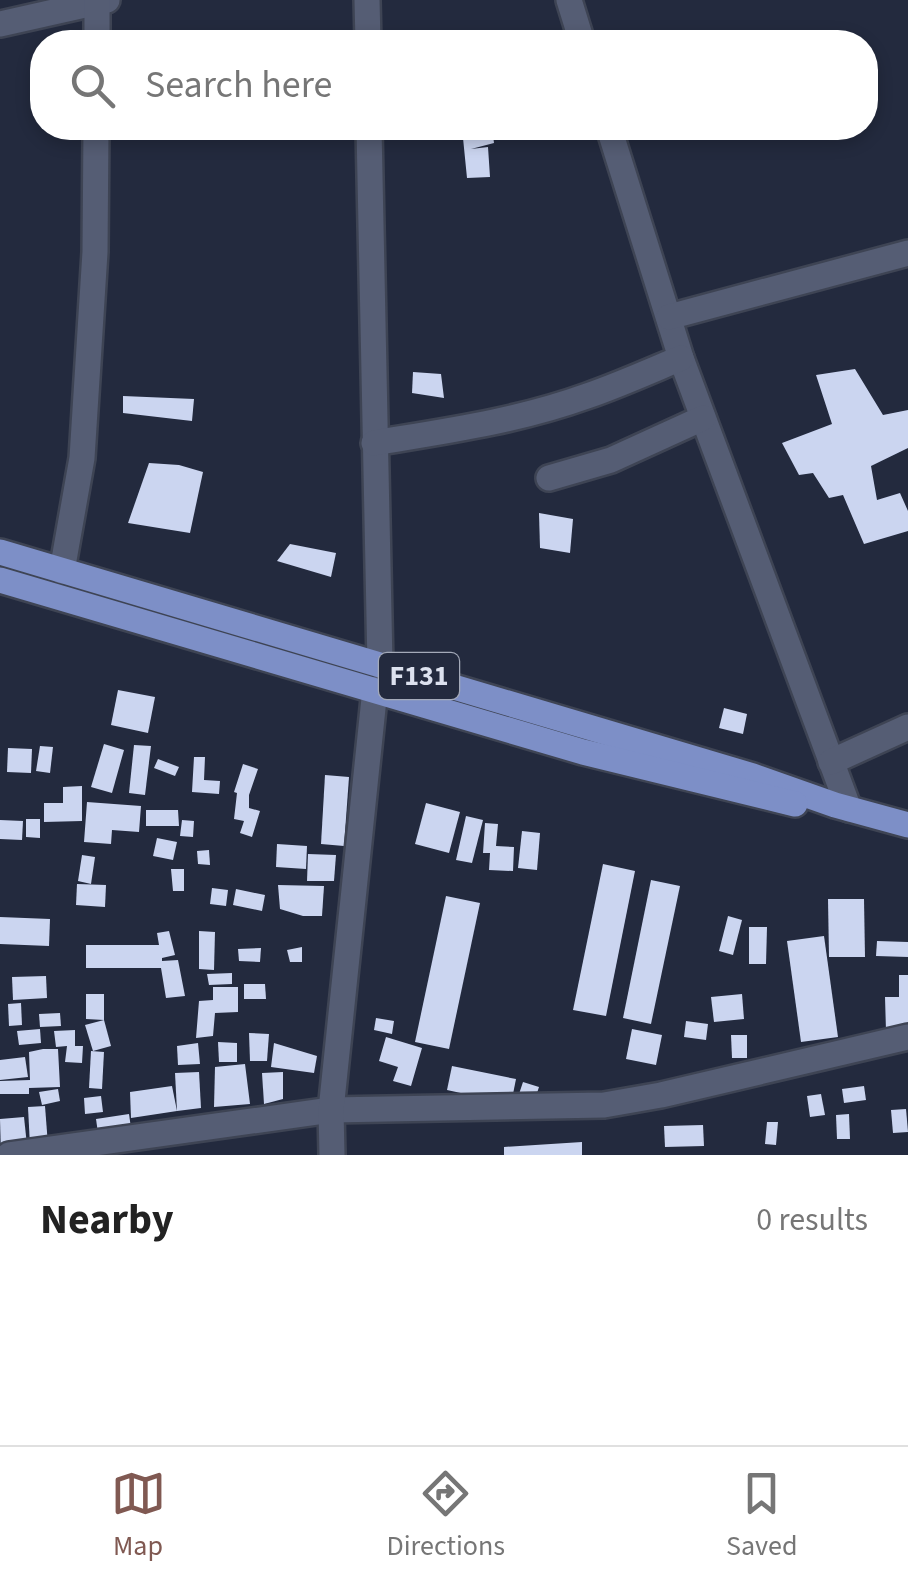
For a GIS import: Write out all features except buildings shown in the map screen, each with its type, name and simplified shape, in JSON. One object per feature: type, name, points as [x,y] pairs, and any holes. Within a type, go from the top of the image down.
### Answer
[{"type":"main road","name":"F131","points":[[0,552],[378,677]]},
{"type":"main road","name":"F131","points":[[0,580],[753,776],[908,825]]},
{"type":"street","points":[[367,0],[368,30]]},
{"type":"street","points":[[569,0],[578,30]]},
{"type":"street","points":[[0,24],[101,1],[98,30]]},
{"type":"street","points":[[62,571],[82,458],[95,252],[96,140]]},
{"type":"street","points":[[332,1155],[331,1110],[378,677],[369,140]]},
{"type":"street","points":[[613,140],[681,358],[832,762],[842,807]]},
{"type":"street","points":[[669,317],[908,253]]},
{"type":"street","points":[[374,443],[464,428],[553,407],[681,358]]},
{"type":"street","points":[[548,478],[611,460],[704,418]]},
{"type":"street","points":[[832,762],[908,727]]},
{"type":"street","points":[[9,1155],[60,1151],[331,1110],[604,1105],[908,1037]]}]
